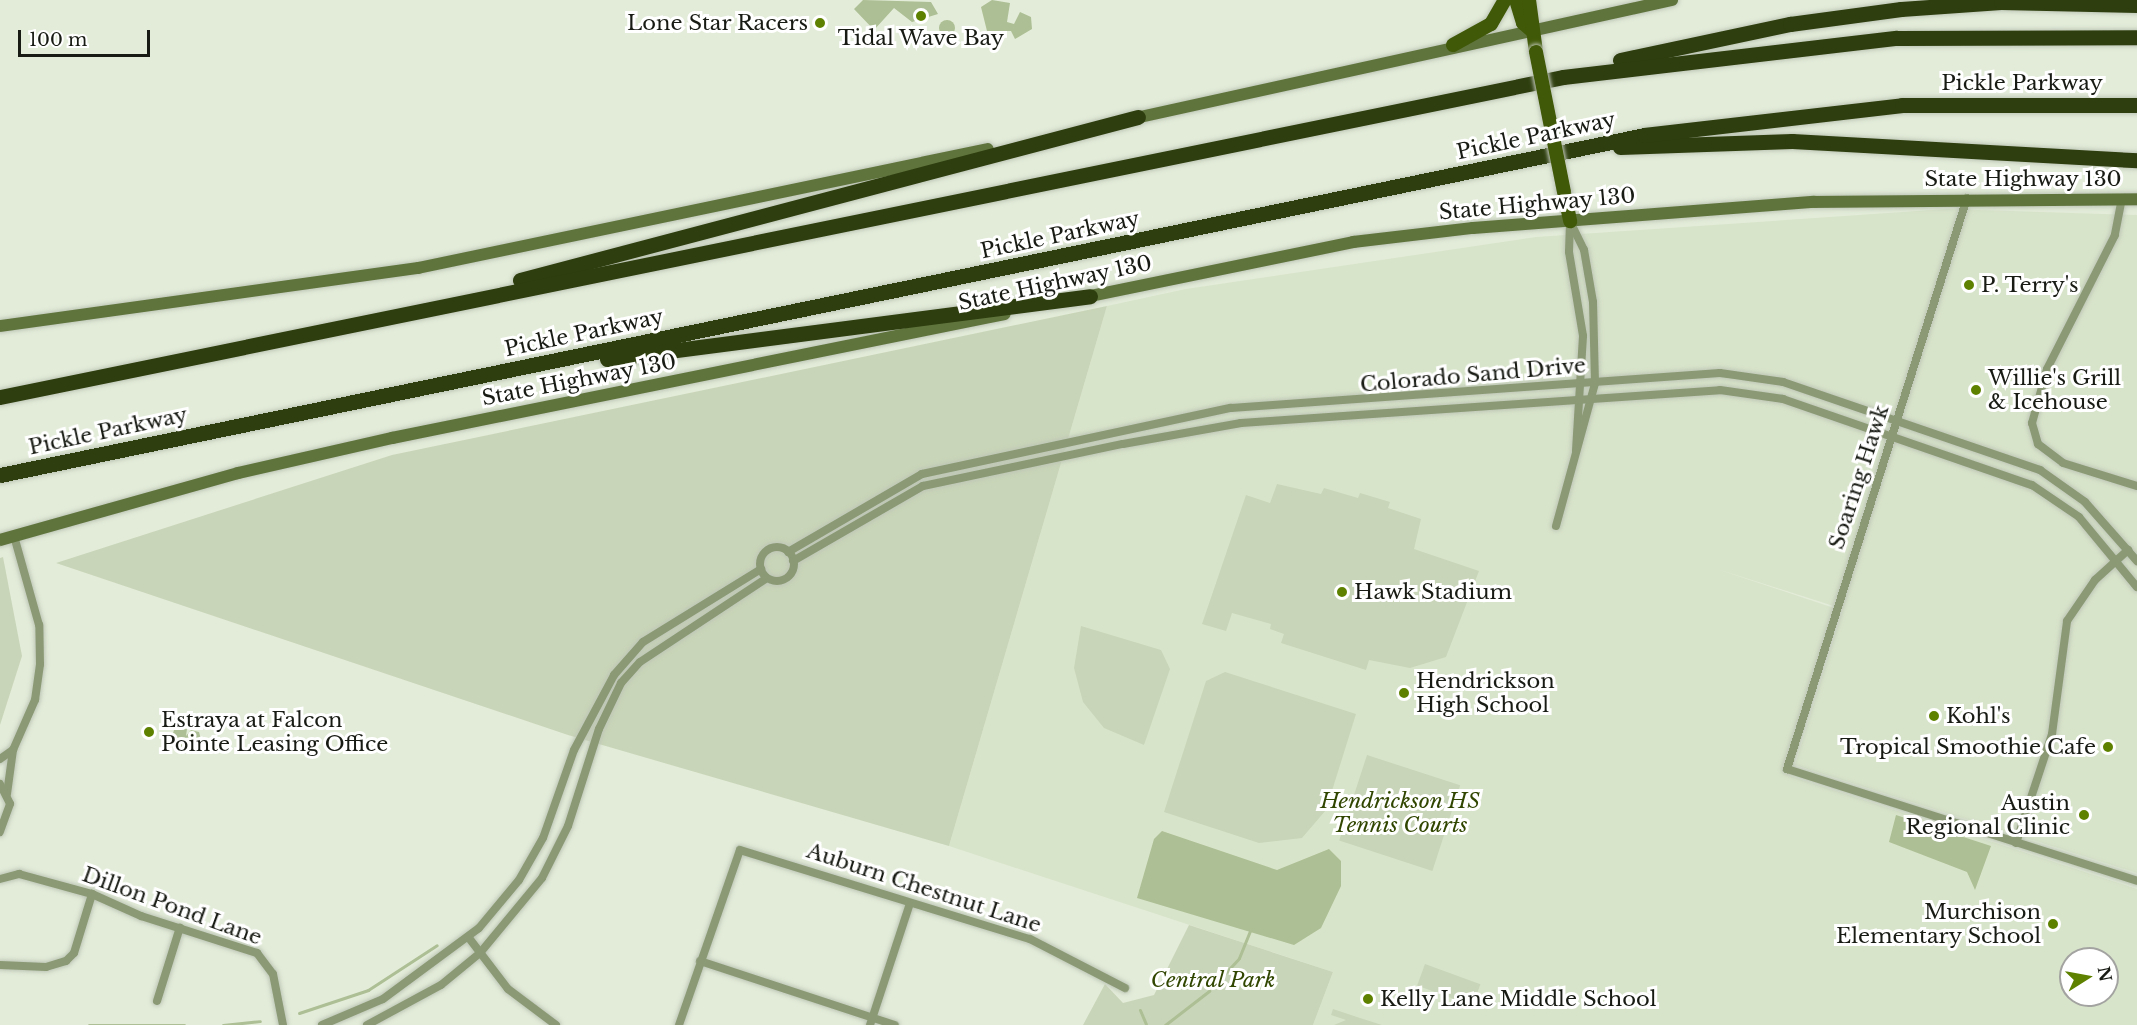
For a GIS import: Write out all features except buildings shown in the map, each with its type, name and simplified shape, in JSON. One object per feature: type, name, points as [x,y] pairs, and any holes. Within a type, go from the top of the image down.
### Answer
[{"type":"highway","points":[[1563,77],[1626,58],[1859,14],[2001,2],[2137,5]]},
{"type":"highway","points":[[0,397],[1563,77],[1886,39],[2137,37]]},
{"type":"highway","name":"Pickle Parkway","points":[[0,475],[1690,127],[1822,111],[1973,103],[2137,105]]},
{"type":"highway","points":[[317,331],[1138,117]]},
{"type":"highway","points":[[1587,149],[1792,141],[2137,160]]},
{"type":"highway","points":[[473,377],[1090,296]]},
{"type":"main road","points":[[1453,45],[1491,24],[1505,0]]},
{"type":"main road","points":[[1516,0],[1523,23],[1531,30],[1570,221]]},
{"type":"main road","points":[[1529,0],[1536,20],[1531,30]]},
{"type":"main road","points":[[0,326],[429,266],[1138,117],[1453,45],[1672,0]]},
{"type":"main road","name":"State Highway 130","points":[[0,540],[238,473],[392,438],[1353,242],[1570,221],[1814,202],[1967,198],[2137,199]]},
{"type":"street","name":"Soaring Hawk","points":[[1967,198],[1787,769],[2016,843]]},
{"type":"street","points":[[2122,198],[2115,234],[2047,369],[2032,423],[2038,444],[2063,462],[2137,486]]},
{"type":"street","points":[[1570,221],[1584,250],[1593,302],[1595,383],[1586,400]]},
{"type":"street","points":[[1556,526],[1576,458],[1586,400],[1570,221]]},
{"type":"street","name":"Colorado Sand Drive","points":[[788,552],[922,474],[1231,408],[1595,383],[1753,375],[1896,419],[2040,471],[2085,502],[2137,561]]},
{"type":"street","name":"Colorado Sand Drive","points":[[793,561],[923,486],[1219,427],[1586,400],[1752,392],[1891,434],[2032,485],[2079,517],[2137,587]]},
{"type":"street","points":[[1219,427],[1231,408]]},
{"type":"street","points":[[0,832],[9,816],[7,794],[13,750],[35,700],[40,664],[39,624],[14,536]]},
{"type":"street","points":[[322,1025],[383,999],[469,938],[519,880],[543,838],[574,750],[614,675],[632,654],[678,618],[761,569],[768,550],[788,552],[793,561],[788,577],[767,578],[640,662],[621,683],[599,729],[568,826],[542,878],[480,953],[441,985],[367,1025]]},
{"type":"street","points":[[2128,550],[2115,560],[2067,621],[2052,734],[2016,843],[2137,881]]},
{"type":"street","points":[[761,569],[767,578]]},
{"type":"street","points":[[632,654],[640,662]]},
{"type":"street","points":[[0,759],[13,750]]},
{"type":"street","points":[[0,784],[7,794]]},
{"type":"street","name":"Auburn Chestnut Lane","points":[[700,961],[740,850],[1030,939],[1125,988]]},
{"type":"street","name":"Dillon Pond Lane","points":[[0,879],[19,874],[92,894],[267,961],[283,1025]]},
{"type":"street","points":[[0,965],[46,967],[66,961],[74,953],[92,894]]},
{"type":"street","points":[[871,1021],[910,903]]},
{"type":"street","points":[[157,1001],[180,927]]},
{"type":"street","points":[[469,938],[508,989],[556,1025]]},
{"type":"street","points":[[679,1025],[700,961],[871,1021],[895,1025]]},
{"type":"shaded area","name":"Tidal Wave Bay","points":[[863,0],[931,2],[938,14],[912,22],[894,8],[874,30],[854,9]]},
{"type":"shaded area","points":[[992,0],[1010,3],[1007,22],[1014,24],[1020,12],[1031,17],[1032,29],[1015,39],[1011,31],[987,31],[981,7]]},
{"type":"shaded area","points":[[947,20],[955,28],[947,36],[939,28]]},
{"type":"shaded area","points":[[1947,209],[2137,215],[2137,873],[1795,765],[1843,609],[1717,569],[1840,610],[1790,776],[2137,889],[2137,1025],[1313,1025],[1333,972],[949,846],[1107,306],[1186,289],[1536,237]]},
{"type":"shaded area","points":[[175,726],[187,729],[186,736],[191,730],[199,732],[203,747],[186,749],[184,741],[182,748],[170,745]]},
{"type":"shaded area","points":[[1896,815],[1991,846],[1975,890],[1967,872],[1889,842]]},
{"type":"shaded area","points":[[1162,831],[1277,870],[1329,849],[1341,861],[1341,886],[1321,928],[1294,945],[1137,898],[1154,839]]},
{"type":"green space","points":[[1107,306],[949,846],[568,735],[56,563],[392,455]]},
{"type":"green space","name":"Hawk Stadium","points":[[1277,484],[1321,494],[1324,488],[1358,498],[1360,493],[1390,502],[1388,508],[1421,519],[1414,549],[1479,571],[1446,657],[1410,668],[1369,660],[1366,670],[1281,643],[1284,634],[1270,629],[1271,624],[1232,613],[1226,631],[1202,624],[1246,495],[1270,503]]},
{"type":"green space","points":[[3,557],[22,656],[0,725],[0,558]]},
{"type":"green space","points":[[1081,626],[1161,650],[1170,669],[1144,745],[1104,728],[1083,702],[1074,668]]},
{"type":"green space","points":[[1225,672],[1356,714],[1326,810],[1302,838],[1259,843],[1164,812],[1206,681]]},
{"type":"green space","name":"Hendrickson HS Tennis Courts","points":[[1367,755],[1460,785],[1432,871],[1339,841]]},
{"type":"green space","name":"Central Park","points":[[1189,925],[1333,972],[1313,1025],[1083,1025],[1105,984],[1123,1003],[1154,995]]},
{"type":"green space","points":[[1425,964],[1480,984],[1473,1006],[1417,986]]},
{"type":"green space","points":[[1333,1009],[1382,1025],[1334,1025],[1346,1020],[1331,1015]]},
{"type":"waterway","points":[[1215,984],[1239,958],[1251,929]]},
{"type":"waterway","points":[[299,1013],[368,990],[437,945]]},
{"type":"waterway","points":[[1165,1025],[1209,991]]},
{"type":"waterway","points":[[1140,1010],[1146,1024]]},
{"type":"waterway","points":[[223,1025],[260,1021]]},
{"type":"waterway","points":[[89,1025],[184,1025]]},
{"type":"place","name":"Tidal Wave Bay","points":[[921,16]]},
{"type":"place","name":"Lone Star Racers","points":[[820,23]]},
{"type":"place","name":"P. Terry's","points":[[1969,285]]},
{"type":"place","name":"Willie's Grill & Icehouse","points":[[1976,390]]},
{"type":"place","name":"Hawk Stadium","points":[[1342,592]]},
{"type":"place","name":"Hendrickson High School","points":[[1404,693]]},
{"type":"place","name":"Kohl's","points":[[1934,716]]},
{"type":"place","name":"Estraya at Falcon Pointe Leasing Office","points":[[149,732]]},
{"type":"place","name":"Tropical Smoothie Cafe","points":[[2108,747]]},
{"type":"place","name":"Austin Regional Clinic","points":[[2084,815]]},
{"type":"place","name":"Murchison Elementary School","points":[[2053,924]]},
{"type":"place","name":"Kelly Lane Middle School","points":[[1368,999]]}]
